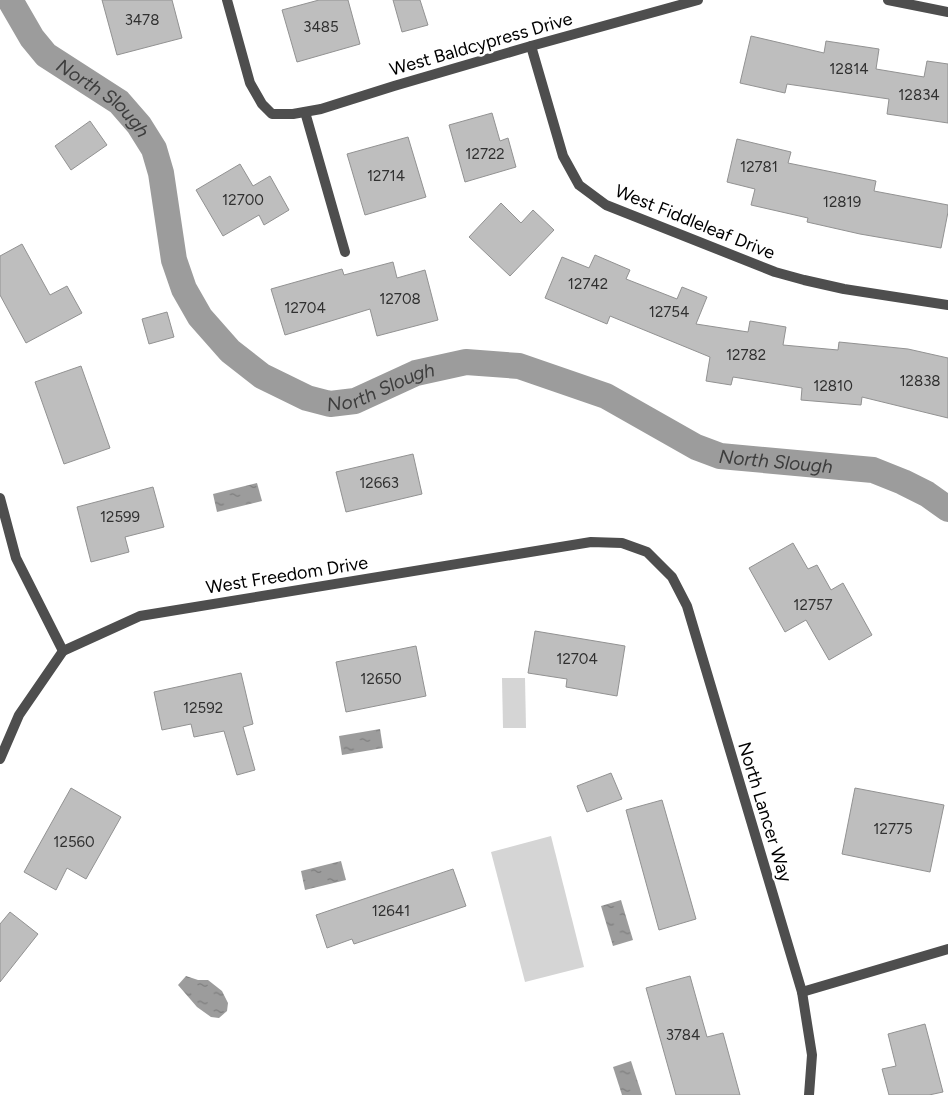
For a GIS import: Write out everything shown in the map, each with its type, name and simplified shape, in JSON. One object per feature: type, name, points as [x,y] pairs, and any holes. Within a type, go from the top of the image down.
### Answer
[{"type":"street","name":"West Baldcypress Drive","points":[[227,0],[250,83],[262,104],[272,114],[293,114],[321,109],[531,46],[698,0]]},
{"type":"street","points":[[888,0],[948,12]]},
{"type":"street","name":"West Fiddleleaf Drive","points":[[531,46],[563,156],[578,185],[606,205],[775,272],[844,289],[948,305]]},
{"type":"street","points":[[305,112],[345,252]]},
{"type":"street","points":[[0,498],[16,558],[63,651],[19,715],[0,759]]},
{"type":"street","name":"West Freedom Drive","points":[[63,651],[140,616],[591,542],[622,543],[647,552]]},
{"type":"street","name":"North Lancer Way","points":[[647,552],[672,577],[687,606],[802,992],[812,1055],[809,1095]]},
{"type":"street","points":[[802,992],[948,949]]},
{"type":"shaded area","points":[[502,678],[525,678],[526,728],[503,728]]},
{"type":"shaded area","points":[[551,836],[584,967],[525,982],[491,852]]},
{"type":"water","points":[[257,483],[262,501],[217,512],[213,494]]},
{"type":"water","points":[[380,729],[383,748],[342,755],[339,736]]},
{"type":"water","points":[[341,861],[346,880],[305,890],[301,871]]},
{"type":"water","points":[[621,900],[633,940],[613,946],[601,906]]},
{"type":"water","points":[[186,976],[198,980],[208,980],[222,991],[228,1003],[227,1011],[219,1018],[211,1017],[197,1007],[178,985]]},
{"type":"water","points":[[631,1061],[642,1095],[622,1095],[613,1067]]},
{"type":"building","points":[[102,0],[172,0],[182,38],[117,55]]},
{"type":"building","points":[[319,0],[348,0],[360,44],[297,62],[282,10]]},
{"type":"building","points":[[393,0],[420,0],[428,25],[402,32]]},
{"type":"building","points":[[751,36],[824,53],[826,41],[879,49],[876,69],[924,77],[927,61],[948,64],[948,123],[887,114],[889,99],[787,84],[785,93],[740,83]]},
{"type":"building","points":[[492,113],[500,141],[508,138],[516,167],[465,182],[449,125]]},
{"type":"building","points":[[90,121],[107,145],[71,170],[55,146]]},
{"type":"building","points":[[408,137],[426,197],[365,215],[347,154]]},
{"type":"building","points":[[737,139],[791,152],[788,163],[876,181],[874,191],[948,205],[941,248],[860,234],[807,222],[808,218],[751,205],[755,189],[727,182]]},
{"type":"building","points":[[240,164],[253,186],[270,176],[289,210],[264,225],[259,215],[223,236],[196,190]]},
{"type":"building","points":[[501,203],[521,223],[533,210],[554,230],[510,276],[469,237]]},
{"type":"building","points":[[22,244],[50,295],[67,286],[82,313],[26,343],[0,295],[0,256]]},
{"type":"building","points":[[595,255],[630,270],[626,279],[677,299],[682,287],[707,297],[696,324],[748,332],[750,321],[786,327],[783,345],[838,350],[839,342],[908,349],[948,358],[948,418],[862,397],[861,405],[801,400],[802,388],[733,377],[731,385],[706,381],[710,357],[610,316],[607,324],[545,298],[562,257],[589,268]]},
{"type":"building","points":[[393,262],[397,278],[425,270],[438,320],[377,336],[370,309],[285,335],[271,289],[342,269],[344,275]]},
{"type":"building","points":[[167,312],[174,337],[149,344],[142,319]]},
{"type":"building","points":[[81,366],[110,448],[64,464],[35,382]]},
{"type":"building","points":[[413,454],[422,494],[346,512],[336,472]]},
{"type":"building","points":[[153,487],[164,527],[125,537],[129,552],[91,562],[77,507]]},
{"type":"building","points":[[793,543],[808,569],[817,565],[831,590],[843,583],[872,635],[829,660],[806,620],[785,632],[749,568]]},
{"type":"building","points":[[535,631],[625,646],[617,696],[566,687],[567,679],[528,673]]},
{"type":"building","points":[[416,646],[426,696],[346,712],[336,662]]},
{"type":"building","points":[[241,673],[253,724],[243,727],[255,770],[237,775],[224,731],[194,737],[191,724],[162,730],[154,692]]},
{"type":"building","points":[[611,773],[622,799],[587,812],[577,786]]},
{"type":"building","points":[[71,788],[121,817],[86,879],[67,868],[56,890],[24,872]]},
{"type":"building","points":[[855,788],[944,805],[930,872],[842,854]]},
{"type":"building","points":[[662,800],[696,919],[659,930],[626,810]]},
{"type":"building","points":[[453,869],[466,906],[354,944],[352,939],[327,948],[316,915]]},
{"type":"building","points":[[10,912],[38,934],[0,982],[0,924]]},
{"type":"building","points":[[690,976],[707,1037],[723,1033],[740,1095],[676,1095],[646,988]]},
{"type":"building","points":[[925,1024],[943,1092],[929,1095],[889,1095],[882,1069],[896,1066],[888,1034]]},
{"type":"waterway","name":"North Slough","points":[[10,0],[32,38],[46,55],[119,102],[139,125],[154,149],[161,173],[174,260],[184,289],[200,317],[230,351],[262,376],[307,398],[330,404],[355,401],[416,373],[466,362],[519,366],[606,396],[696,447],[720,456],[873,470],[927,494],[948,509]]}]
